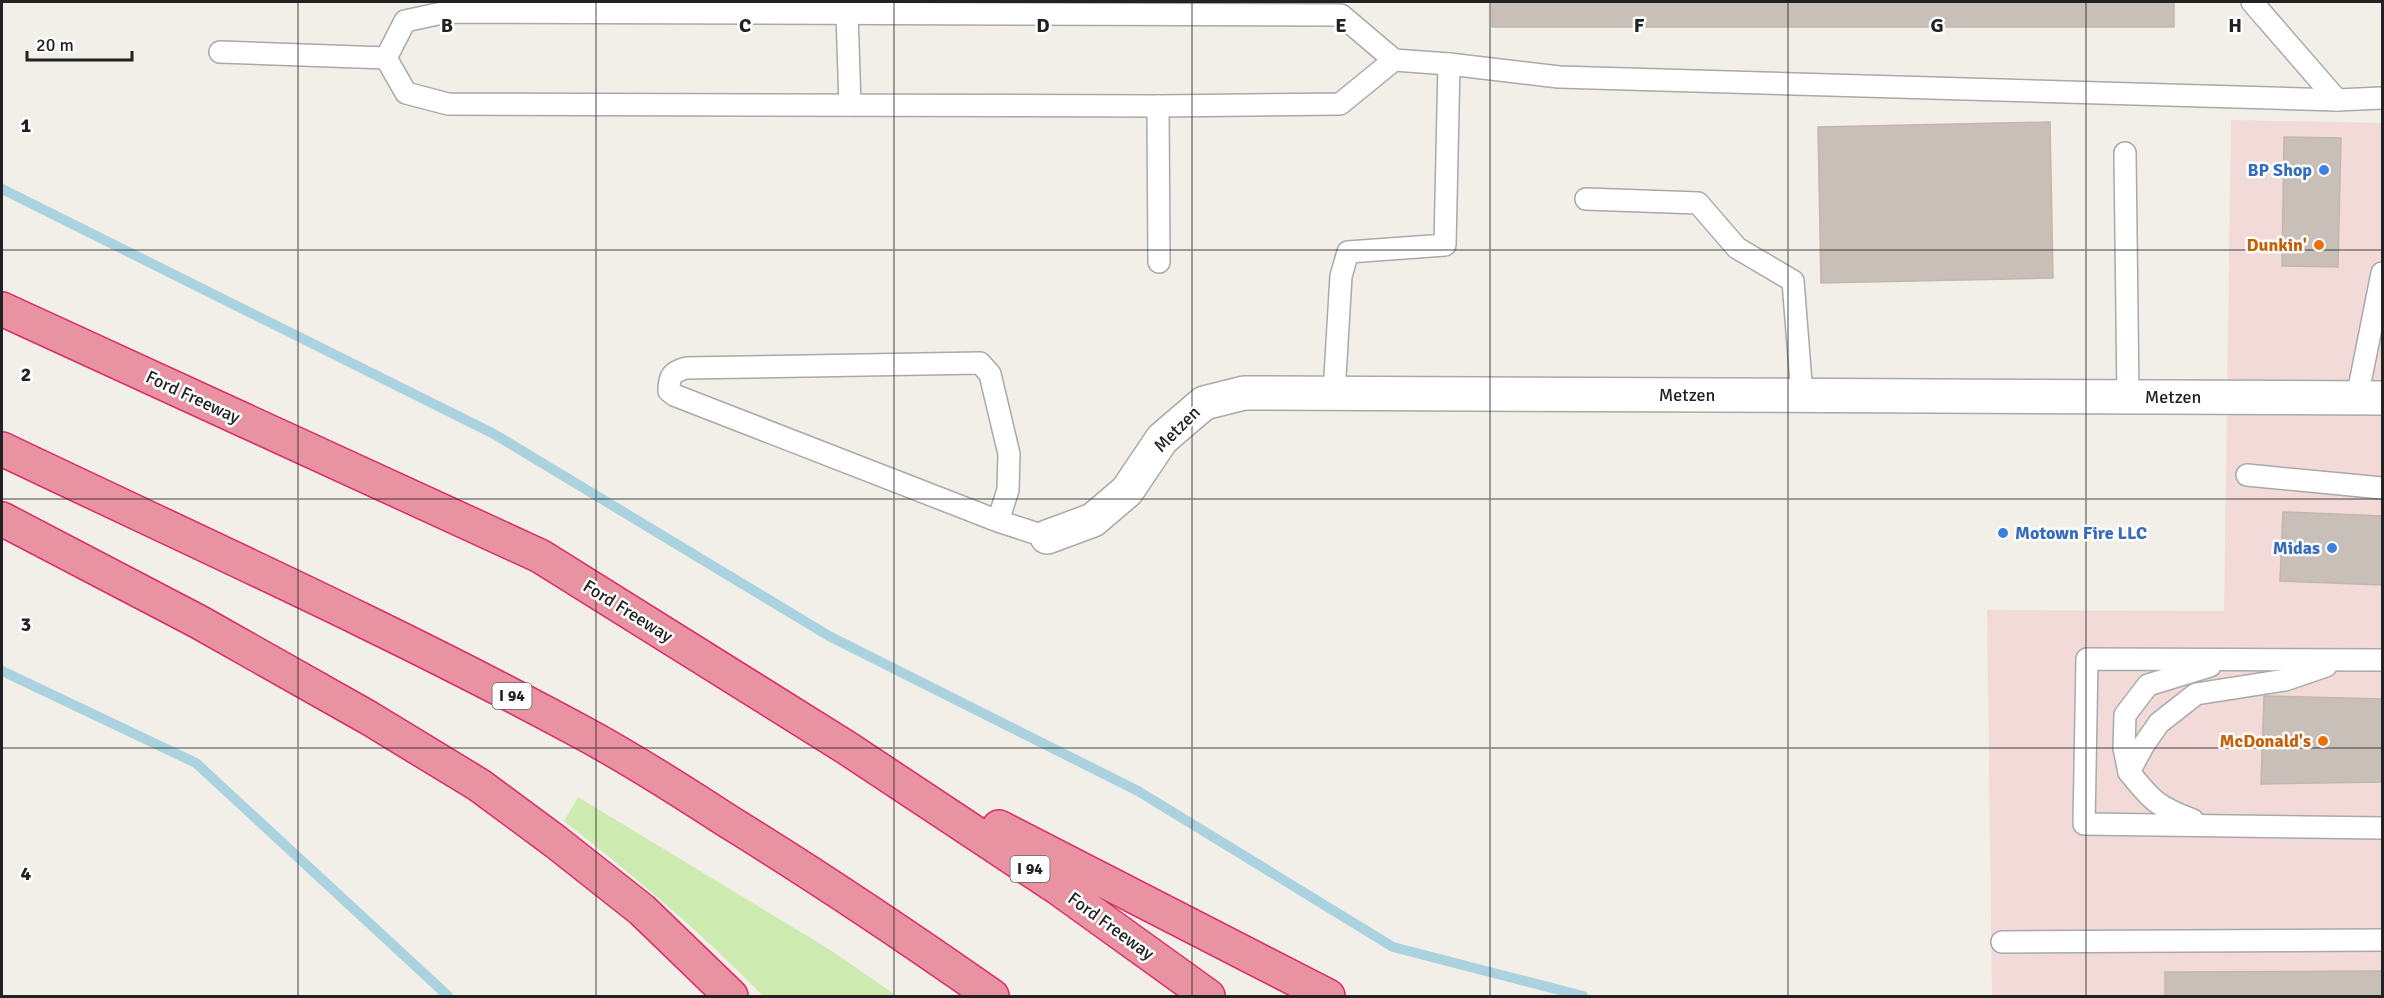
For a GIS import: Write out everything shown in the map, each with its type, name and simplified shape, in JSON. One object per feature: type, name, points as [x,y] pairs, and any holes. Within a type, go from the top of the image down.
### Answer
[{"type":"highway","name":"Ford Freeway","points":[[2,309],[540,556],[847,748],[1058,888],[1208,996]]},
{"type":"highway","name":"I 94","points":[[2,449],[331,605],[477,677],[587,736],[789,859],[992,996]]},
{"type":"highway","points":[[2,519],[199,622],[369,718],[479,785],[642,910],[731,996]]},
{"type":"highway","points":[[847,748],[1328,996]]},
{"type":"street","name":"Metzen","points":[[1047,537],[1094,520],[1127,491],[1162,439],[1204,403],[1244,393],[2370,398]]},
{"type":"lane","points":[[2252,2],[2337,100]]},
{"type":"lane","points":[[386,58],[405,21],[447,12],[1341,15],[1394,60],[1559,77],[2337,100],[2382,98]]},
{"type":"lane","points":[[847,14],[850,105]]},
{"type":"lane","points":[[220,52],[386,58]]},
{"type":"lane","points":[[386,58],[406,93],[448,104],[1158,106],[1340,104],[1394,60]]},
{"type":"lane","points":[[1334,393],[1341,276],[1348,252],[1444,246],[1449,64]]},
{"type":"lane","points":[[1158,106],[1159,262]]},
{"type":"lane","points":[[2125,153],[2128,397]]},
{"type":"lane","points":[[1586,199],[1698,203],[1737,248],[1793,281],[1802,395]]},
{"type":"lane","points":[[2370,398],[2382,273]]},
{"type":"lane","points":[[998,520],[1008,490],[1009,454],[990,374],[980,363],[686,368],[673,372],[669,379],[669,391],[674,395],[998,520],[1047,537]]},
{"type":"lane","points":[[2247,475],[2382,488]]},
{"type":"lane","points":[[2382,660],[2087,659],[2084,824],[2382,828]]},
{"type":"lane","points":[[2208,825],[2164,809],[2146,794],[2129,772],[2124,748],[2125,715],[2148,685],[2230,660]]},
{"type":"lane","points":[[2129,772],[2159,723],[2196,694],[2286,681],[2341,660]]},
{"type":"lane","points":[[2002,942],[2382,940]]},
{"type":"shaded area","points":[[2231,120],[2382,123],[2382,996],[1992,996],[1987,610],[2224,611]]},
{"type":"green space","points":[[578,797],[832,951],[897,996],[763,996],[666,905],[564,821]]},
{"type":"building","points":[[1492,2],[2174,2],[2174,27],[1492,27]]},
{"type":"building","points":[[2050,122],[2053,278],[1821,283],[1818,127]]},
{"type":"building","points":[[2284,137],[2341,138],[2338,267],[2282,266]]},
{"type":"building","name":"Midas","points":[[2283,512],[2382,516],[2382,585],[2280,581]]},
{"type":"building","name":"McDonald's","points":[[2264,696],[2382,699],[2382,782],[2261,784]]},
{"type":"building","points":[[2382,971],[2382,996],[2165,996],[2165,972]]},
{"type":"waterway","points":[[2,189],[494,434],[829,636],[1138,791],[1393,947],[1583,996]]},
{"type":"waterway","points":[[2,671],[196,763],[448,996]]},
{"type":"place","name":"BP Shop","points":[[2324,170]]},
{"type":"place","name":"Dunkin'","points":[[2319,245]]},
{"type":"place","name":"Motown Fire LLC","points":[[2003,533]]},
{"type":"place","name":"Midas","points":[[2332,548]]},
{"type":"place","name":"McDonald's","points":[[2323,741]]}]
